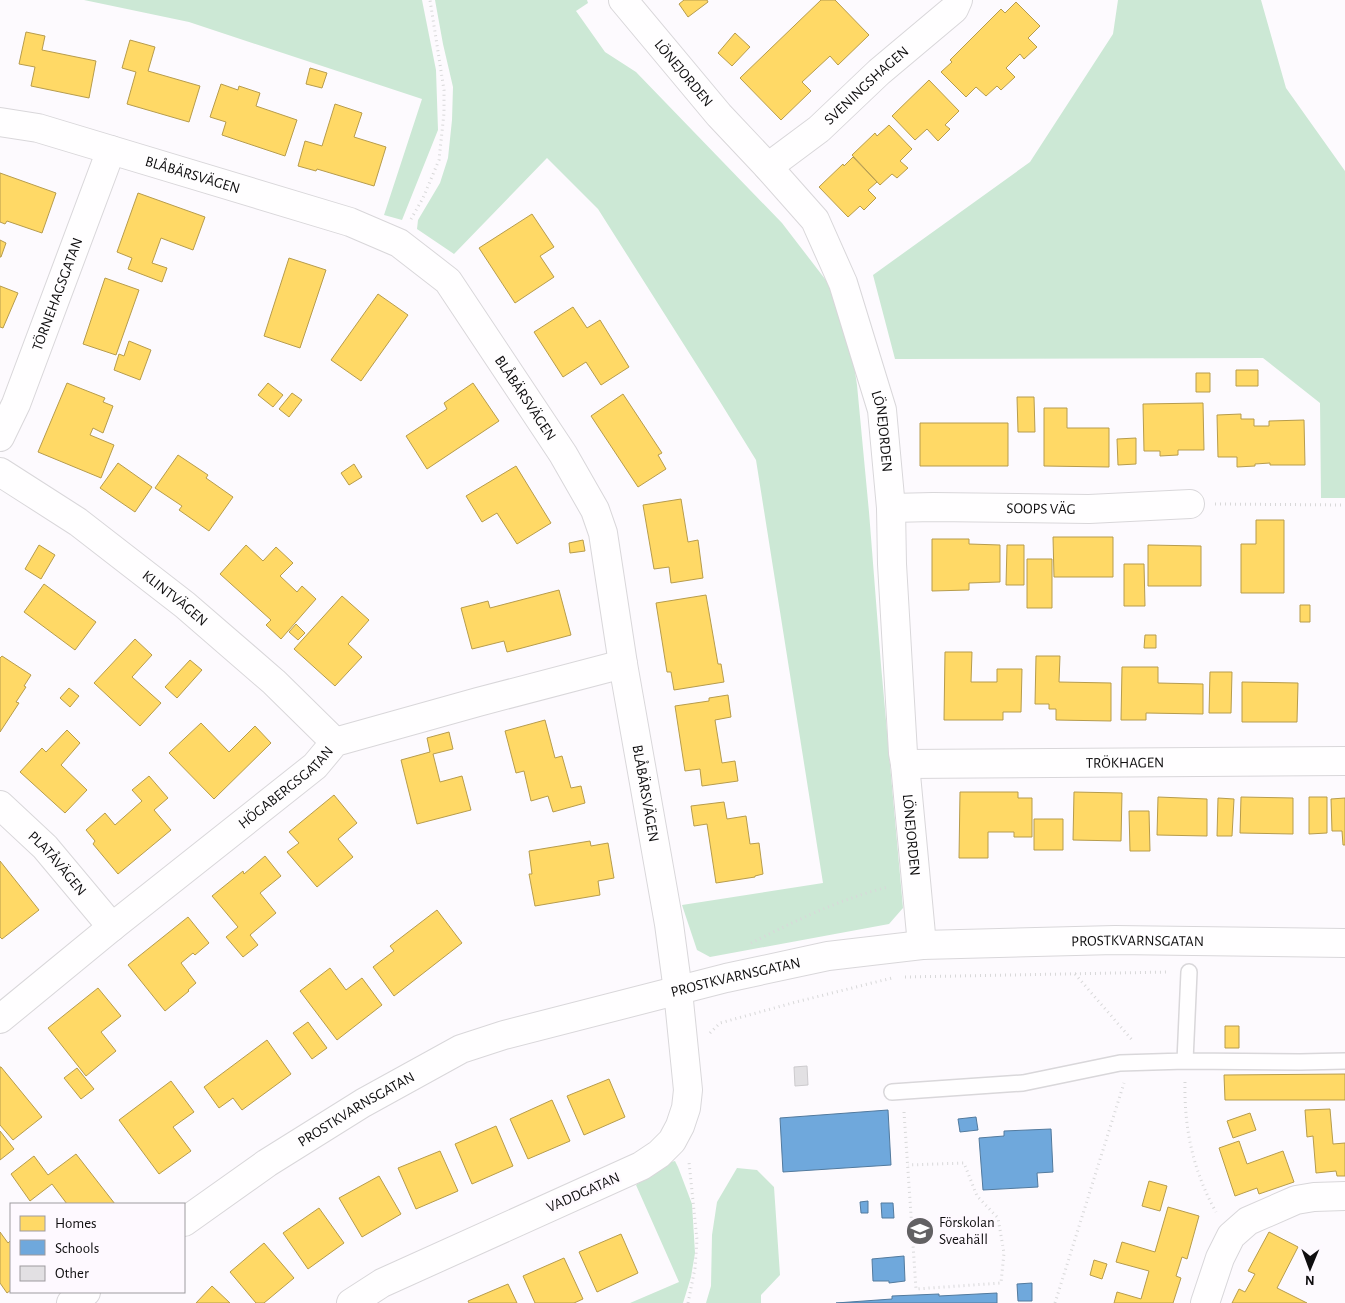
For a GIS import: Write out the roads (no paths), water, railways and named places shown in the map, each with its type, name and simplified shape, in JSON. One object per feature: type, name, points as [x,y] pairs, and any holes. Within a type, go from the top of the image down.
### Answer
[{"type":"street","name":"LÖNEJORDEN","points":[[622,0],[719,115],[815,220],[843,283],[882,410],[891,508],[892,564],[903,753],[922,945]]},
{"type":"street","name":"SVENINGSHAGEN","points":[[768,167],[819,129],[879,72],[954,9],[958,0]]},
{"type":"street","name":"BLÅBÄRSVÄGEN","points":[[0,122],[38,128],[350,222],[399,243],[448,281],[562,454],[595,510],[603,534],[678,991]]},
{"type":"street","name":"TÖRNEHAGSGATAN","points":[[0,437],[16,404],[111,150]]},
{"type":"street","name":"KLINTVÄGEN","points":[[0,472],[78,522],[185,605],[274,682],[335,742]]},
{"type":"street","name":"SOOPS VÄG","points":[[891,508],[1089,509],[1190,504]]},
{"type":"street","name":"HÖGABERGSGATAN","points":[[0,1019],[112,927],[315,766],[335,742],[623,664]]},
{"type":"street","name":"TRÖKHAGEN","points":[[905,764],[1345,761]]},
{"type":"street","name":"PLATÅVÄGEN","points":[[0,805],[45,847],[112,927]]},
{"type":"street","name":"PROSTKVARNSGATAN","points":[[185,1221],[266,1162],[347,1112],[461,1049],[504,1035],[726,978],[828,956],[922,945],[1114,940],[1345,943]]},
{"type":"street","name":"VADDGATAN","points":[[352,1303],[382,1283],[640,1166],[659,1154],[672,1141],[680,1126],[686,1108],[688,1090],[678,991]]},
{"type":"street","points":[[1205,1303],[1220,1258],[1231,1236],[1248,1221],[1296,1200],[1314,1197],[1345,1196]]},
{"type":"street","points":[[71,1303],[85,1293]]},
{"type":"lane","points":[[1185,1061],[1189,972]]},
{"type":"lane","points":[[898,1091],[1023,1083],[1120,1063],[1345,1061]]},
{"type":"place","name":"Förskolan Sveahäll","points":[[920,1231]]}]
